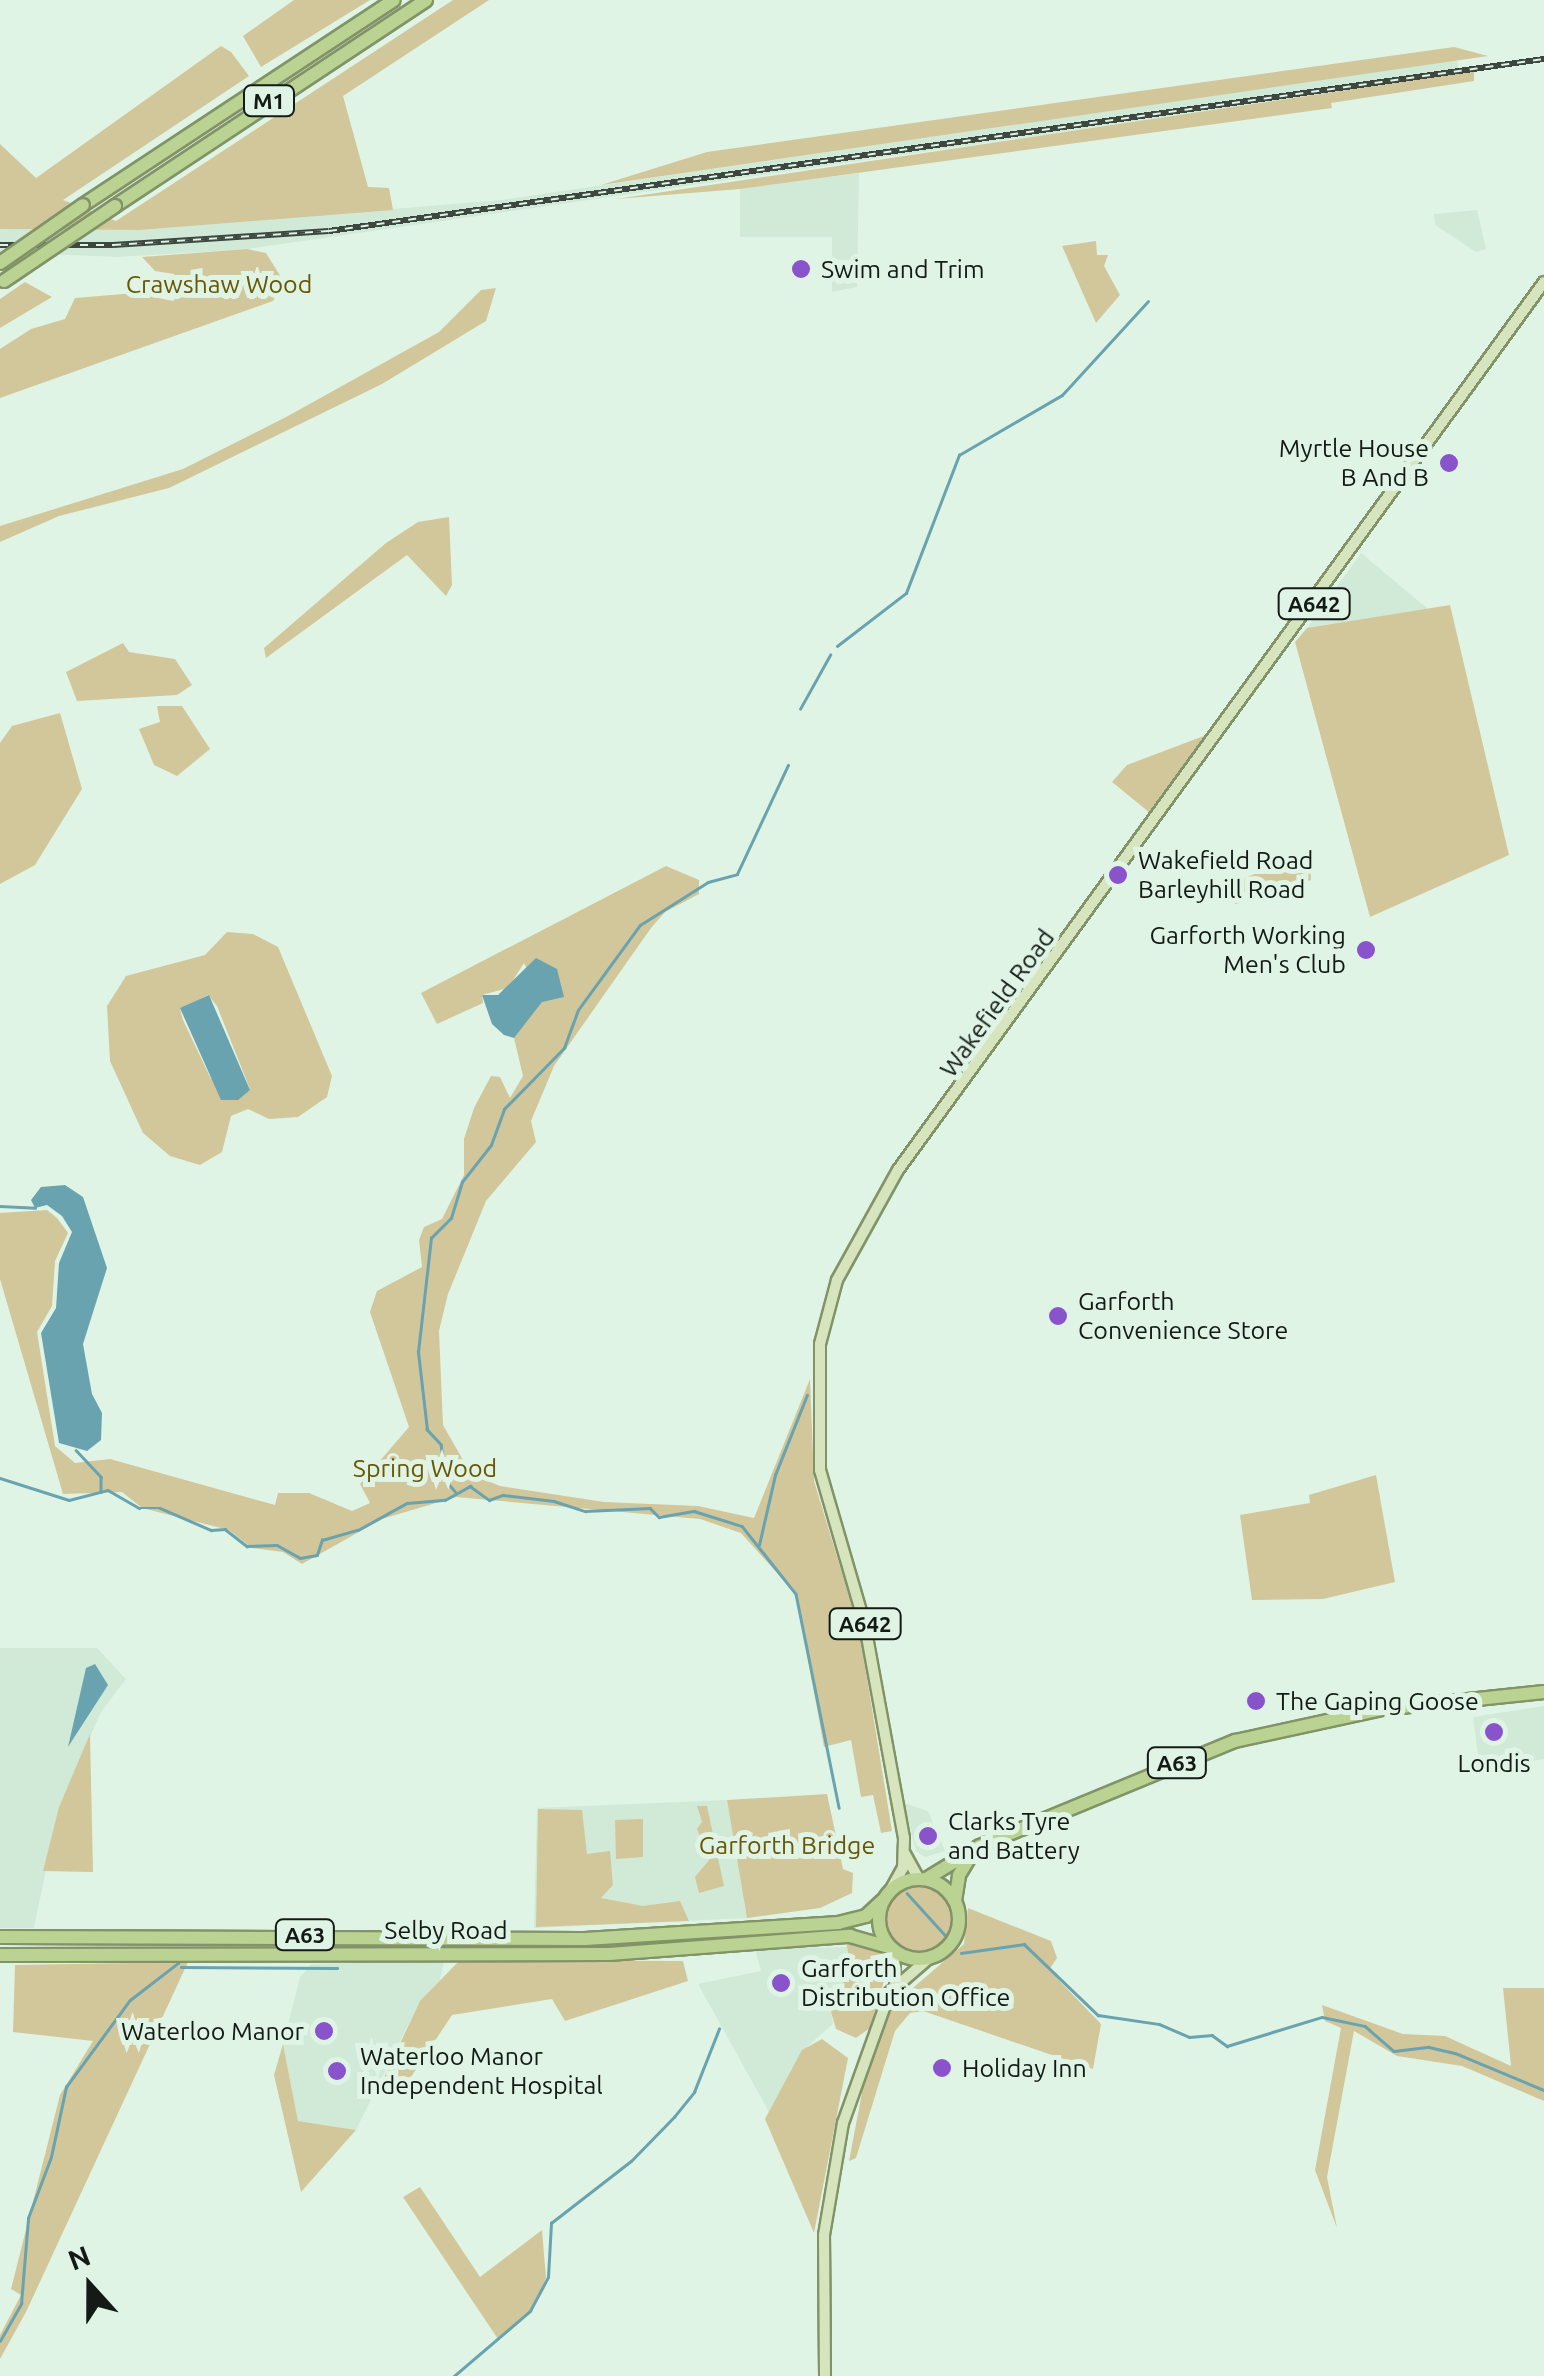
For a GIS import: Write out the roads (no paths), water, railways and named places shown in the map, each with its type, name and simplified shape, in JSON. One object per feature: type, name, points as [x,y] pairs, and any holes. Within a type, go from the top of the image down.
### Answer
[{"type":"highway","name":"M1","points":[[0,263],[394,0]]},
{"type":"highway","name":"M1","points":[[2,283],[426,0]]},
{"type":"highway","name":"A63","points":[[922,1879],[980,1846],[1266,1732],[1382,1709],[1544,1692]]},
{"type":"highway","points":[[955,1901],[922,1879],[886,1896],[878,1925],[891,1949],[928,1959],[958,1932],[955,1901],[964,1863],[980,1846]]},
{"type":"highway","name":"Selby Road","points":[[0,1938],[611,1938],[838,1922],[866,1916],[886,1896]]},
{"type":"highway","name":"Selby Road","points":[[0,1954],[609,1954],[850,1936],[891,1949]]},
{"type":"main road","name":"Wakefield Road","points":[[922,1879],[905,1854],[864,1624],[823,1488],[818,1392],[830,1298],[874,1207],[1544,282]]},
{"type":"main road","points":[[886,1896],[905,1854]]},
{"type":"main road","points":[[825,2376],[823,2252],[834,2166],[852,2092],[895,1985],[891,1949]]},
{"type":"main road","points":[[895,1985],[928,1959]]},
{"type":"water","points":[[536,958],[557,969],[564,997],[542,1002],[514,1038],[504,1035],[492,1024],[482,995],[498,995]]},
{"type":"water","points":[[209,995],[250,1090],[238,1100],[221,1100],[180,1008]]},
{"type":"water","points":[[65,1185],[83,1197],[107,1268],[83,1344],[92,1394],[102,1413],[101,1440],[87,1451],[59,1443],[41,1333],[56,1308],[59,1263],[72,1232],[62,1216],[47,1205],[35,1208],[31,1200],[41,1187]]},
{"type":"water","points":[[95,1664],[108,1685],[68,1747],[86,1668]]},
{"type":"waterway","points":[[837,646],[906,593],[959,455],[1062,395],[1148,301]]},
{"type":"waterway","points":[[800,709],[830,655]]},
{"type":"waterway","points":[[455,1492],[445,1480],[441,1445],[427,1430],[418,1352],[431,1238],[451,1218],[462,1182],[491,1145],[504,1109],[564,1048],[578,1010],[640,925],[708,882],[737,874],[788,765]]},
{"type":"waterway","points":[[0,1206],[35,1208]]},
{"type":"waterway","points":[[759,1545],[775,1475],[807,1395]]},
{"type":"waterway","points":[[76,1450],[101,1477],[101,1492]]},
{"type":"waterway","points":[[0,1478],[69,1500],[108,1490],[139,1508],[160,1508],[211,1530],[225,1529],[247,1546],[277,1545],[300,1558],[317,1555],[322,1540],[358,1530],[407,1503],[445,1500],[470,1486],[489,1500],[503,1495],[554,1501],[585,1511],[650,1508],[659,1517],[694,1511],[742,1526],[796,1594],[839,1808]]},
{"type":"waterway","points":[[907,1893],[945,1935]]},
{"type":"waterway","points":[[961,1953],[1024,1944],[1098,2015],[1159,2024],[1189,2037],[1212,2035],[1227,2046],[1322,2017],[1365,2026],[1394,2051],[1429,2047],[1455,2053],[1544,2090]]},
{"type":"waterway","points":[[0,2341],[21,2304],[28,2218],[51,2157],[66,2087],[130,2000],[178,1963]]},
{"type":"waterway","points":[[181,1967],[337,1968]]},
{"type":"waterway","points":[[454,2376],[530,2311],[548,2277],[551,2223],[631,2161],[674,2117],[694,2092],[719,2029]]},
{"type":"railway","points":[[0,245],[113,245],[329,231],[1544,59]]},
{"type":"place","name":"Swim and Trim","points":[[801,269]]},
{"type":"place","name":"Myrtle House B And B","points":[[1449,463]]},
{"type":"place","name":"Wakefield Road Barleyhill Road","points":[[1118,875]]},
{"type":"place","name":"Garforth Working Men's Club","points":[[1366,950]]},
{"type":"place","name":"Garforth Convenience Store","points":[[1058,1316]]},
{"type":"place","name":"The Gaping Goose","points":[[1256,1701]]},
{"type":"place","name":"Londis","points":[[1494,1732]]},
{"type":"place","name":"Clarks Tyre and Battery","points":[[928,1836]]},
{"type":"place","name":"Garforth Distribution Office","points":[[781,1983]]},
{"type":"place","name":"Waterloo Manor","points":[[324,2031]]},
{"type":"place","name":"Holiday Inn","points":[[942,2068]]},
{"type":"place","name":"Waterloo Manor Independent Hospital","points":[[337,2071]]},
{"type":"park label","name":"Crawshaw Wood","points":[[219,284]]},
{"type":"park label","name":"Spring Wood","points":[[425,1468]]},
{"type":"park label","name":"Garforth Bridge","points":[[787,1845]]}]
